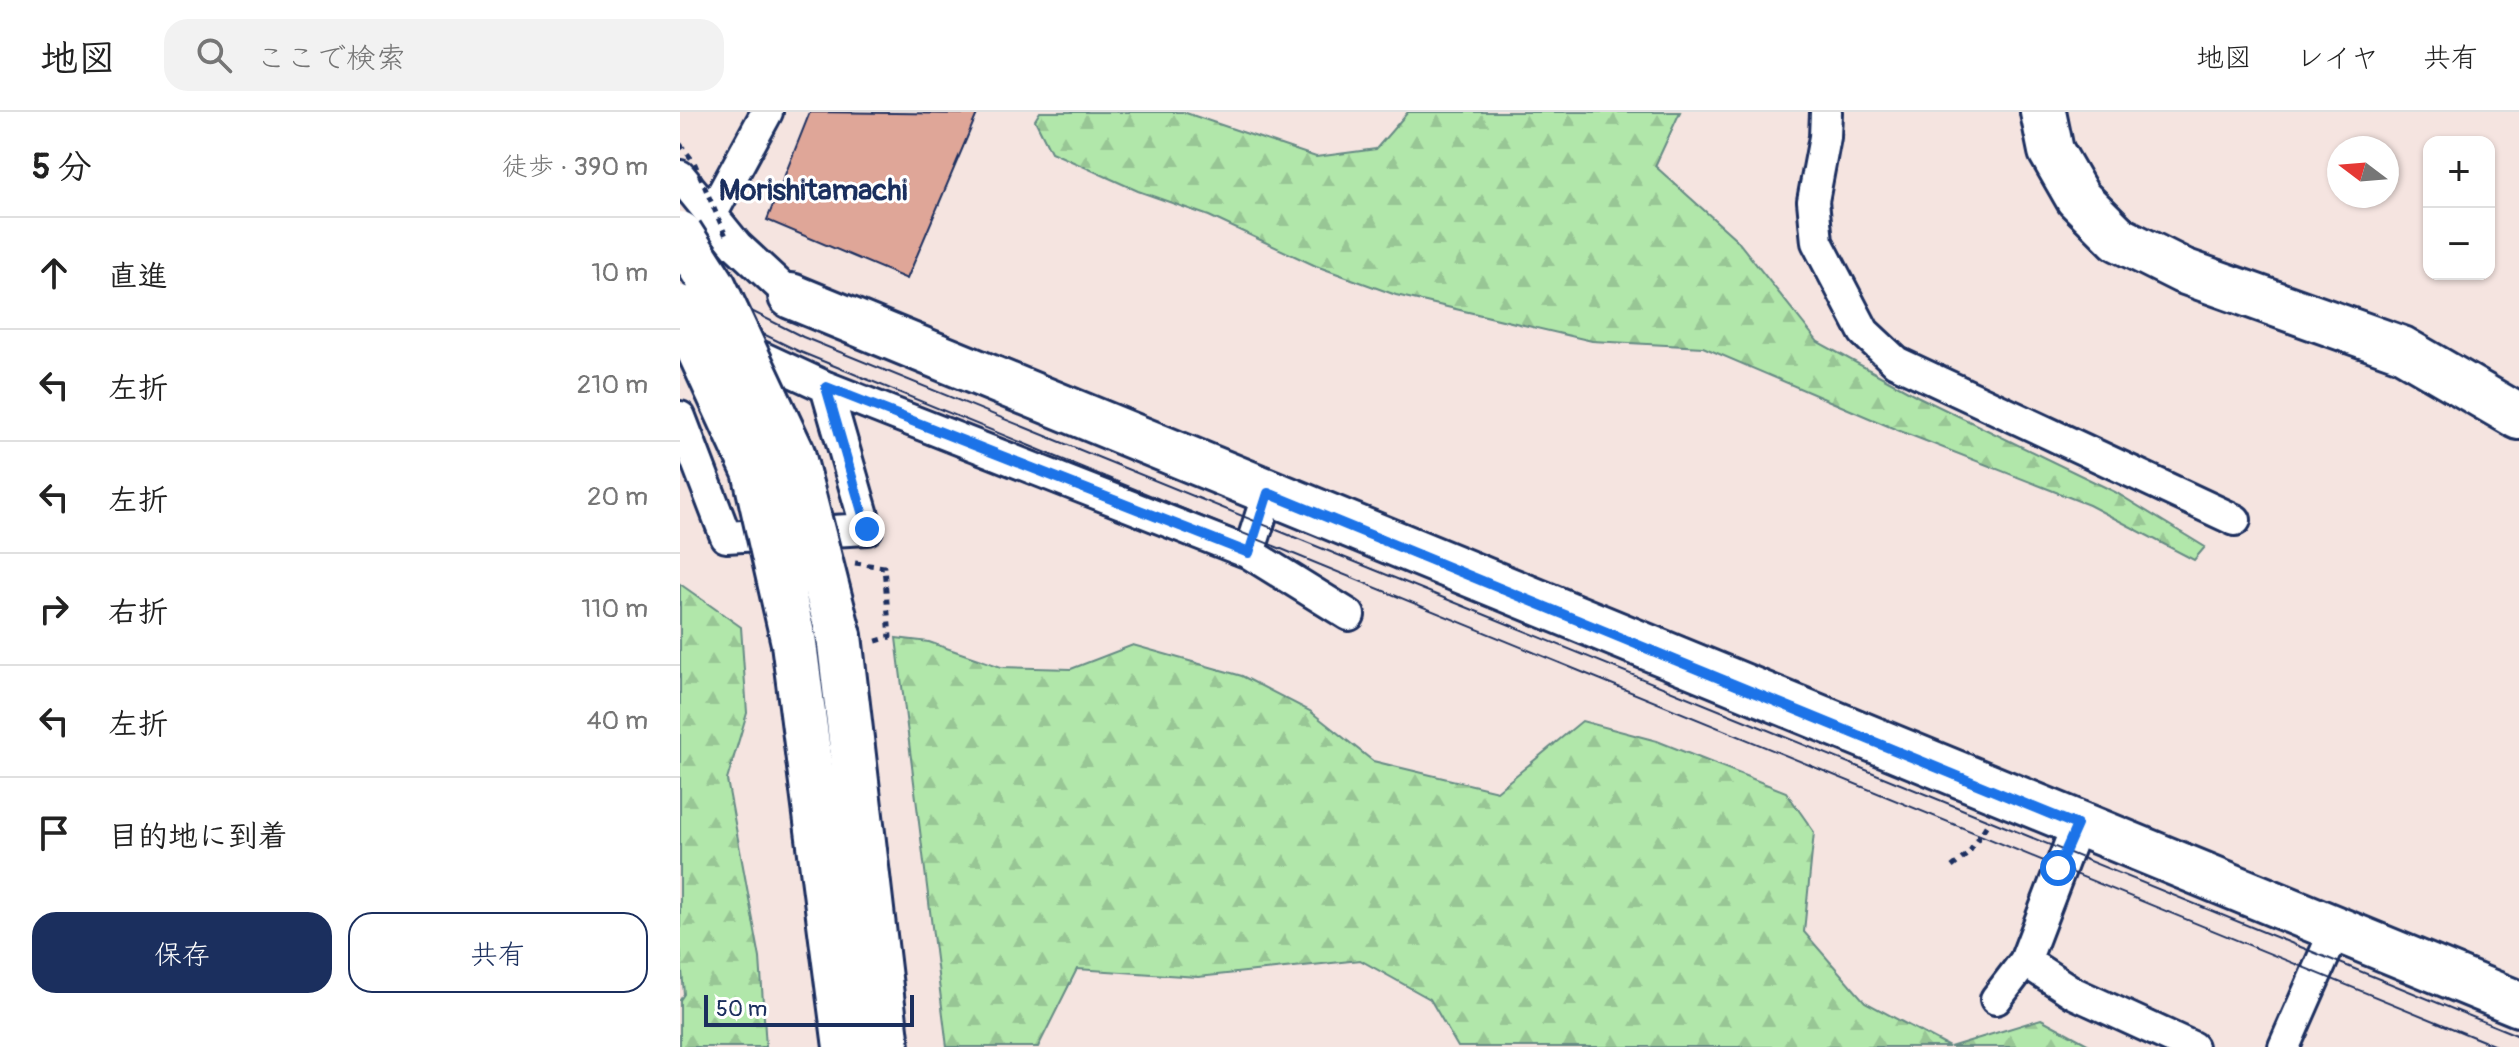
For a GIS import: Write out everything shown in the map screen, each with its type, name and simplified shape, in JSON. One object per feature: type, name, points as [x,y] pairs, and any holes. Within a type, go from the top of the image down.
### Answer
[{"type":"street","points":[[695,224],[767,112]]},
{"type":"street","points":[[1826,112],[1825,137],[1813,201],[1817,242],[1864,332],[1896,362],[2235,520]]},
{"type":"street","points":[[2043,112],[2051,151],[2078,198],[2119,239],[2183,271],[2402,349],[2519,417]]},
{"type":"street","points":[[680,176],[714,287],[792,453],[854,640],[887,1047]]},
{"type":"street","points":[[680,217],[791,296],[2519,1004]]},
{"type":"street","points":[[695,224],[737,246],[791,296]]},
{"type":"street","points":[[680,308],[755,471],[794,643],[846,1047]]},
{"type":"street","points":[[680,320],[826,387],[1249,553],[1349,615]]},
{"type":"street","points":[[680,417],[726,537],[867,529],[826,387]]},
{"type":"street","points":[[1249,553],[1268,493]]},
{"type":"street","points":[[1996,999],[2025,961],[2077,825]]},
{"type":"street","points":[[2284,1047],[2335,931]]},
{"type":"street","points":[[2025,961],[2074,993],[2192,1047]]},
{"type":"path","points":[[854,640],[890,637],[884,567]]},
{"type":"path","points":[[1952,867],[1982,836],[1998,791]]},
{"type":"green space","points":[[1040,112],[1183,112],[1316,157],[1376,149],[1408,112],[1680,112],[1655,166],[1736,239],[1818,342],[1917,396],[2115,492],[2205,547],[2194,560],[2089,505],[1895,429],[1703,347],[1592,341],[1396,295],[1316,266],[1209,216],[1138,191],[1051,152],[1035,120]]},
{"type":"green space","points":[[680,584],[741,627],[747,713],[727,780],[760,958],[766,1047],[680,1047],[680,1000],[684,994],[680,948]]},
{"type":"green space","points":[[896,638],[929,642],[1001,667],[1071,669],[1133,645],[1242,676],[1310,711],[1373,761],[1497,791],[1582,721],[1657,741],[1786,792],[1814,832],[1804,932],[1865,1002],[1949,1047],[1458,1047],[1430,999],[1360,960],[1198,977],[1077,969],[1038,1047],[947,1047]]},
{"type":"green space","points":[[2041,1019],[2093,1047],[1950,1047]]},
{"type":"building","points":[[810,112],[977,114],[907,279],[767,220]]},
{"type":"tram line","points":[[680,275],[803,337],[2519,1036]]},
{"type":"tram line","points":[[680,293],[798,351],[2498,1047]]},
{"type":"district","name":"Morishitamachi","points":[[813,190]]},
{"type":"route","points":[[867,529],[826,387],[1249,553],[1268,493],[2077,825],[2058,868]]}]
